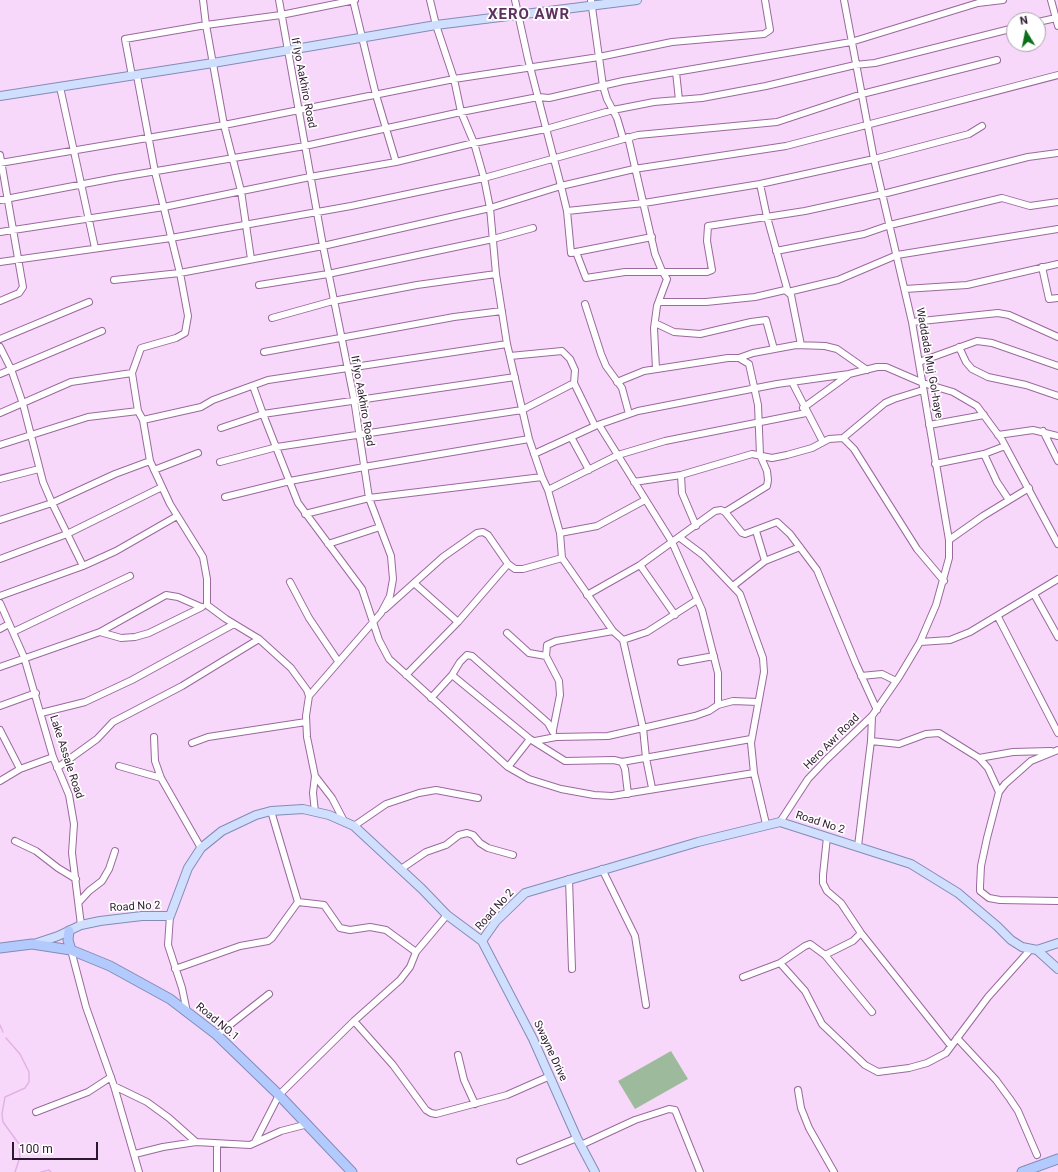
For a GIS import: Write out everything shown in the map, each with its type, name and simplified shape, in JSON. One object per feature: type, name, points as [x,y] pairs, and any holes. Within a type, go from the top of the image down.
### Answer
[{"type":"highway","points":[[69,932],[71,950]]},
{"type":"highway","name":"Road NO.1","points":[[0,948],[32,944],[71,950],[110,966],[170,999],[217,1035],[280,1095],[352,1172]]},
{"type":"highway","points":[[1022,1172],[1058,1159]]},
{"type":"main road","points":[[0,96],[214,64],[436,25],[518,15],[592,3],[637,0]]},
{"type":"main road","name":"Road No 2","points":[[32,944],[69,932],[81,925],[142,916],[170,916],[188,868],[201,848],[222,831],[256,815],[271,811],[304,809],[344,821],[354,826],[447,915],[482,941],[496,921],[525,893],[569,879],[766,824],[780,822],[911,864],[958,893],[1011,940],[1034,950],[1058,970]]},
{"type":"main road","name":"Swayne Drive","points":[[482,941],[533,1039],[579,1141],[595,1172]]},
{"type":"main road","points":[[1034,950],[1058,943]]},
{"type":"street","points":[[203,0],[224,125],[231,158],[241,191],[251,259]]},
{"type":"street","name":"If Iyo Aakhiro Road","points":[[279,0],[333,301],[354,400],[369,498],[391,556],[394,579],[390,596],[381,613],[309,696]]},
{"type":"street","points":[[207,605],[207,580],[204,556],[177,516],[150,461],[143,420],[138,411],[132,373],[142,348],[176,338],[185,333],[188,316],[180,273],[155,172],[149,138],[126,39],[206,25],[281,15],[354,0],[361,38],[396,162]]},
{"type":"street","points":[[430,0],[436,25],[454,79],[461,112],[474,143],[484,178],[490,208],[496,274],[510,356],[529,440],[548,490],[560,533],[562,558],[613,631],[623,640],[643,728],[646,758],[652,788]]},
{"type":"street","points":[[515,0],[567,211],[571,253],[652,237]]},
{"type":"street","points":[[1,163],[224,125],[454,79],[599,57],[672,42],[764,34],[770,30],[765,0]]},
{"type":"street","name":"Waddada Muj Gol-haye","points":[[844,0],[855,65],[874,159],[912,322],[949,540],[949,558],[944,581],[936,605],[920,642],[872,716]]},
{"type":"street","points":[[0,200],[82,184],[305,146],[388,130],[461,112],[538,97],[549,98],[676,72],[851,42],[978,3],[1003,0]]},
{"type":"street","points":[[1051,0],[1058,26]]},
{"type":"street","points":[[592,3],[603,86],[607,99],[625,138],[662,271],[667,279],[659,302],[655,323],[653,341],[656,369]]},
{"type":"street","points":[[1046,20],[1056,18]]},
{"type":"street","points":[[0,232],[164,207],[310,177],[396,162],[474,143],[546,129],[613,110],[654,102],[737,92],[855,65],[883,61],[1006,30]]},
{"type":"street","points":[[0,262],[18,258],[171,238],[317,212],[484,178],[625,138],[777,122],[862,94],[997,60]]},
{"type":"street","points":[[676,72],[679,100]]},
{"type":"street","points":[[114,280],[180,273],[323,246],[490,208],[561,186],[634,169],[786,146],[1058,75]]},
{"type":"street","points":[[60,87],[95,248]]},
{"type":"street","points":[[567,211],[644,203],[760,184],[874,159],[969,134],[982,126]]},
{"type":"street","points":[[576,252],[586,278],[625,272],[707,272],[712,270],[707,241],[708,226],[805,211],[883,194],[1028,157],[1058,152]]},
{"type":"street","points":[[0,155],[14,230],[22,290],[0,300]]},
{"type":"street","points":[[760,184],[766,217],[788,292],[791,295],[801,345]]},
{"type":"street","points":[[776,251],[864,234],[890,225],[1002,198],[1030,206],[1058,202]]},
{"type":"street","points":[[259,285],[328,274],[493,239],[533,228]]},
{"type":"street","points":[[659,302],[706,302],[755,297],[782,290],[788,292],[838,280],[897,255],[1058,229]]},
{"type":"street","points":[[905,289],[967,285],[1058,264]]},
{"type":"street","points":[[1042,267],[1049,299],[1058,298]]},
{"type":"street","points":[[272,318],[333,301],[417,285],[496,274]]},
{"type":"street","points":[[0,338],[89,302]]},
{"type":"street","points":[[585,304],[601,354],[606,366],[622,388],[629,414]]},
{"type":"street","points":[[264,352],[454,317],[502,311]]},
{"type":"street","points":[[912,322],[998,313],[1009,315],[1058,337]]},
{"type":"street","points":[[655,323],[674,332],[700,334],[766,320],[774,349]]},
{"type":"street","points":[[0,374],[102,331]]},
{"type":"street","points":[[919,362],[977,341],[992,343],[1058,366]]},
{"type":"street","points":[[143,420],[201,407],[213,400],[268,380],[508,344]]},
{"type":"street","points":[[617,382],[644,371],[728,358],[739,358],[774,349],[801,345],[825,346],[838,349],[867,370]]},
{"type":"street","points":[[0,347],[11,370],[23,404],[39,469],[52,503],[83,566]]},
{"type":"street","points":[[959,347],[966,362],[972,368],[988,377],[1026,385],[1058,396]]},
{"type":"street","points":[[510,356],[562,351],[570,359],[575,370],[574,383],[597,425],[618,455],[672,542],[702,610],[718,673],[718,705]]},
{"type":"street","points":[[725,512],[767,486],[767,471],[760,455],[758,405],[749,364],[739,358]]},
{"type":"street","points":[[534,454],[597,425],[629,414],[792,382],[886,367],[923,386],[953,392],[977,406],[1006,446],[1058,544]]},
{"type":"street","points":[[0,413],[71,382],[132,373]]},
{"type":"street","points":[[548,490],[618,455],[665,441],[759,422],[805,410],[849,374]]},
{"type":"street","points":[[221,428],[263,414],[515,378]]},
{"type":"street","points":[[792,382],[805,410],[823,442]]},
{"type":"street","points":[[220,462],[277,447],[359,436],[522,410],[574,383]]},
{"type":"street","points":[[253,386],[298,503],[304,514],[362,589],[379,640],[389,659],[508,767],[529,779],[561,789],[594,795],[612,796],[652,788],[754,773]]},
{"type":"street","points":[[634,482],[681,475],[752,454],[772,458],[788,455],[812,448],[829,438],[843,438],[885,403],[923,386]]},
{"type":"street","points":[[0,445],[88,417],[138,411]]},
{"type":"street","points":[[929,424],[984,415]]},
{"type":"street","points":[[998,434],[1027,430],[1043,431],[1058,436]]},
{"type":"street","points":[[1043,431],[1058,461]]},
{"type":"street","points":[[571,437],[589,470]]},
{"type":"street","points":[[843,438],[854,449],[917,549],[944,581]]},
{"type":"street","points":[[225,497],[290,481],[364,466],[529,440]]},
{"type":"street","points":[[935,464],[984,454],[1006,446]]},
{"type":"street","points":[[154,470],[198,453]]},
{"type":"street","points":[[984,454],[997,482],[1009,500]]},
{"type":"street","points":[[0,520],[52,503],[115,474],[150,461]]},
{"type":"street","points":[[0,479],[39,469]]},
{"type":"street","points":[[681,475],[682,493],[696,526]]},
{"type":"street","points":[[304,514],[369,498],[542,477]]},
{"type":"street","points":[[0,559],[67,534],[162,487]]},
{"type":"street","points":[[949,540],[1029,488]]},
{"type":"street","points":[[560,533],[597,526],[645,500]]},
{"type":"street","points":[[587,595],[640,565],[715,511],[722,510],[725,512],[742,533],[750,534],[778,522],[800,547],[817,570],[861,676],[877,710]]},
{"type":"street","points":[[0,596],[83,566],[116,551],[177,516]]},
{"type":"street","points":[[328,544],[380,527]]},
{"type":"street","points":[[756,531],[765,561]]},
{"type":"street","points":[[381,613],[443,557],[477,533],[483,532],[488,535],[508,564],[515,569],[523,569],[562,558]]},
{"type":"street","points":[[679,537],[702,555],[740,594],[763,658],[764,672],[751,739],[754,773],[766,824]]},
{"type":"street","points":[[733,586],[765,561],[800,547]]},
{"type":"street","points":[[406,675],[458,622],[508,564]]},
{"type":"street","points":[[640,565],[675,615]]},
{"type":"street","points":[[13,632],[130,576]]},
{"type":"street","points":[[920,642],[950,640],[970,632],[998,617],[1058,580]]},
{"type":"street","points":[[290,582],[309,618],[338,662]]},
{"type":"street","points":[[414,583],[458,622]]},
{"type":"street","points":[[1034,594],[1058,637]]},
{"type":"street","points":[[0,667],[100,632],[166,595],[178,597],[201,607]]},
{"type":"street","points":[[623,640],[647,632],[697,600]]},
{"type":"street","name":"Lake Assale Road","points":[[0,603],[24,658],[36,693],[53,757],[69,795],[74,824],[72,853],[81,925]]},
{"type":"street","points":[[100,632],[121,638],[135,638],[149,633],[207,605]]},
{"type":"street","points":[[207,605],[258,639],[291,668],[307,690],[309,696],[306,722],[307,736],[315,776],[314,812]]},
{"type":"street","points":[[998,617],[1058,733]]},
{"type":"street","points":[[0,629],[9,624]]},
{"type":"street","points":[[41,712],[85,702],[105,693],[132,680],[234,624]]},
{"type":"street","points":[[552,730],[560,695],[559,681],[546,656],[547,645],[556,641],[613,631]]},
{"type":"street","points":[[507,633],[529,653],[546,656]]},
{"type":"street","points":[[58,768],[98,739],[113,722],[182,686],[258,639]]},
{"type":"street","points":[[432,698],[452,676],[460,662],[467,655],[472,656],[548,723],[556,736]]},
{"type":"street","points":[[681,662],[714,656]]},
{"type":"street","points":[[861,676],[882,674],[896,681]]},
{"type":"street","points":[[452,676],[533,740],[565,761],[614,760],[622,762],[751,739]]},
{"type":"street","points":[[0,706],[36,693]]},
{"type":"street","points":[[508,767],[533,740],[556,736],[608,736],[695,716],[709,711],[718,705],[733,701],[758,702]]},
{"type":"street","points":[[858,846],[871,741],[872,716]]},
{"type":"street","name":"Hero Awr Road","points":[[780,822],[808,779],[835,750],[872,716]]},
{"type":"street","points":[[192,742],[208,737],[306,722]]},
{"type":"street","points":[[0,730],[20,769]]},
{"type":"street","points":[[871,741],[899,744],[926,734],[939,733],[979,758],[988,768],[999,792]]},
{"type":"street","points":[[154,737],[155,761],[161,778],[201,848]]},
{"type":"street","points":[[979,758],[1013,752],[1056,750]]},
{"type":"street","points":[[1056,750],[1031,761],[1005,784],[999,792],[981,866],[980,891],[989,898],[1000,900],[1058,901]]},
{"type":"street","points":[[0,781],[20,769],[53,757]]},
{"type":"street","points":[[622,762],[625,769],[628,794]]},
{"type":"street","points":[[119,766],[161,778]]},
{"type":"street","points":[[315,776],[332,798],[344,821]]},
{"type":"street","points":[[354,826],[386,804],[419,793],[436,790],[478,798]]},
{"type":"street","points":[[271,811],[298,902]]},
{"type":"street","points":[[400,869],[426,852],[446,845],[459,835],[467,833],[473,835],[480,843],[488,848],[513,855]]},
{"type":"street","points":[[827,837],[823,883],[827,891],[841,903],[861,933],[951,1046]]},
{"type":"street","points":[[15,841],[36,851],[58,868],[76,879]]},
{"type":"street","points":[[79,902],[89,891],[102,881],[109,870],[115,851]]},
{"type":"street","points":[[602,870],[635,936],[646,1005]]},
{"type":"street","points":[[569,879],[572,969]]},
{"type":"street","points":[[298,902],[324,905],[340,928],[350,930],[370,927],[386,930],[416,952]]},
{"type":"street","points":[[175,969],[240,946],[272,938],[298,902]]},
{"type":"street","points":[[255,1142],[280,1095],[354,1021],[400,980],[410,968],[416,952],[447,915]]},
{"type":"street","points":[[170,916],[168,945],[182,988],[187,1012]]},
{"type":"street","points":[[825,955],[853,941],[861,933]]},
{"type":"street","points":[[743,977],[780,963],[810,944],[825,955],[872,1012]]},
{"type":"street","points":[[71,950],[86,1007],[114,1086],[139,1172]]},
{"type":"street","points":[[780,963],[805,991],[822,1024],[872,1071],[885,1072],[927,1063],[946,1053],[993,991],[1034,950]]},
{"type":"street","points":[[217,1035],[269,994]]},
{"type":"street","points":[[354,1021],[393,1066],[426,1110],[436,1114],[507,1095],[550,1076]]},
{"type":"street","points":[[957,1038],[996,1080],[1010,1098],[1018,1111],[1037,1155]]},
{"type":"street","points":[[458,1055],[464,1080],[475,1104]]},
{"type":"street","points":[[36,1112],[88,1092],[111,1077]]},
{"type":"street","points":[[114,1086],[147,1102],[169,1118],[196,1142]]},
{"type":"street","points":[[798,1090],[804,1115],[834,1172]]},
{"type":"street","points":[[520,1162],[669,1109],[676,1110],[700,1172]]},
{"type":"street","points":[[135,1154],[163,1147],[196,1142],[243,1146],[281,1131],[308,1124]]},
{"type":"street","points":[[217,1144],[217,1172]]},
{"type":"green space","points":[[671,1051],[688,1079],[635,1109],[618,1081]]},
{"type":"waterway","points":[[0,1025],[3,1032]]},
{"type":"waterway","points":[[6,1038],[20,1054],[29,1072],[29,1082],[25,1088],[5,1097],[2,1114],[3,1122],[19,1144],[20,1157],[15,1172]]},
{"type":"waterway","points":[[41,1172],[49,1170],[51,1172]]},
{"type":"district","name":"XERO AWR","points":[[529,15]]}]
